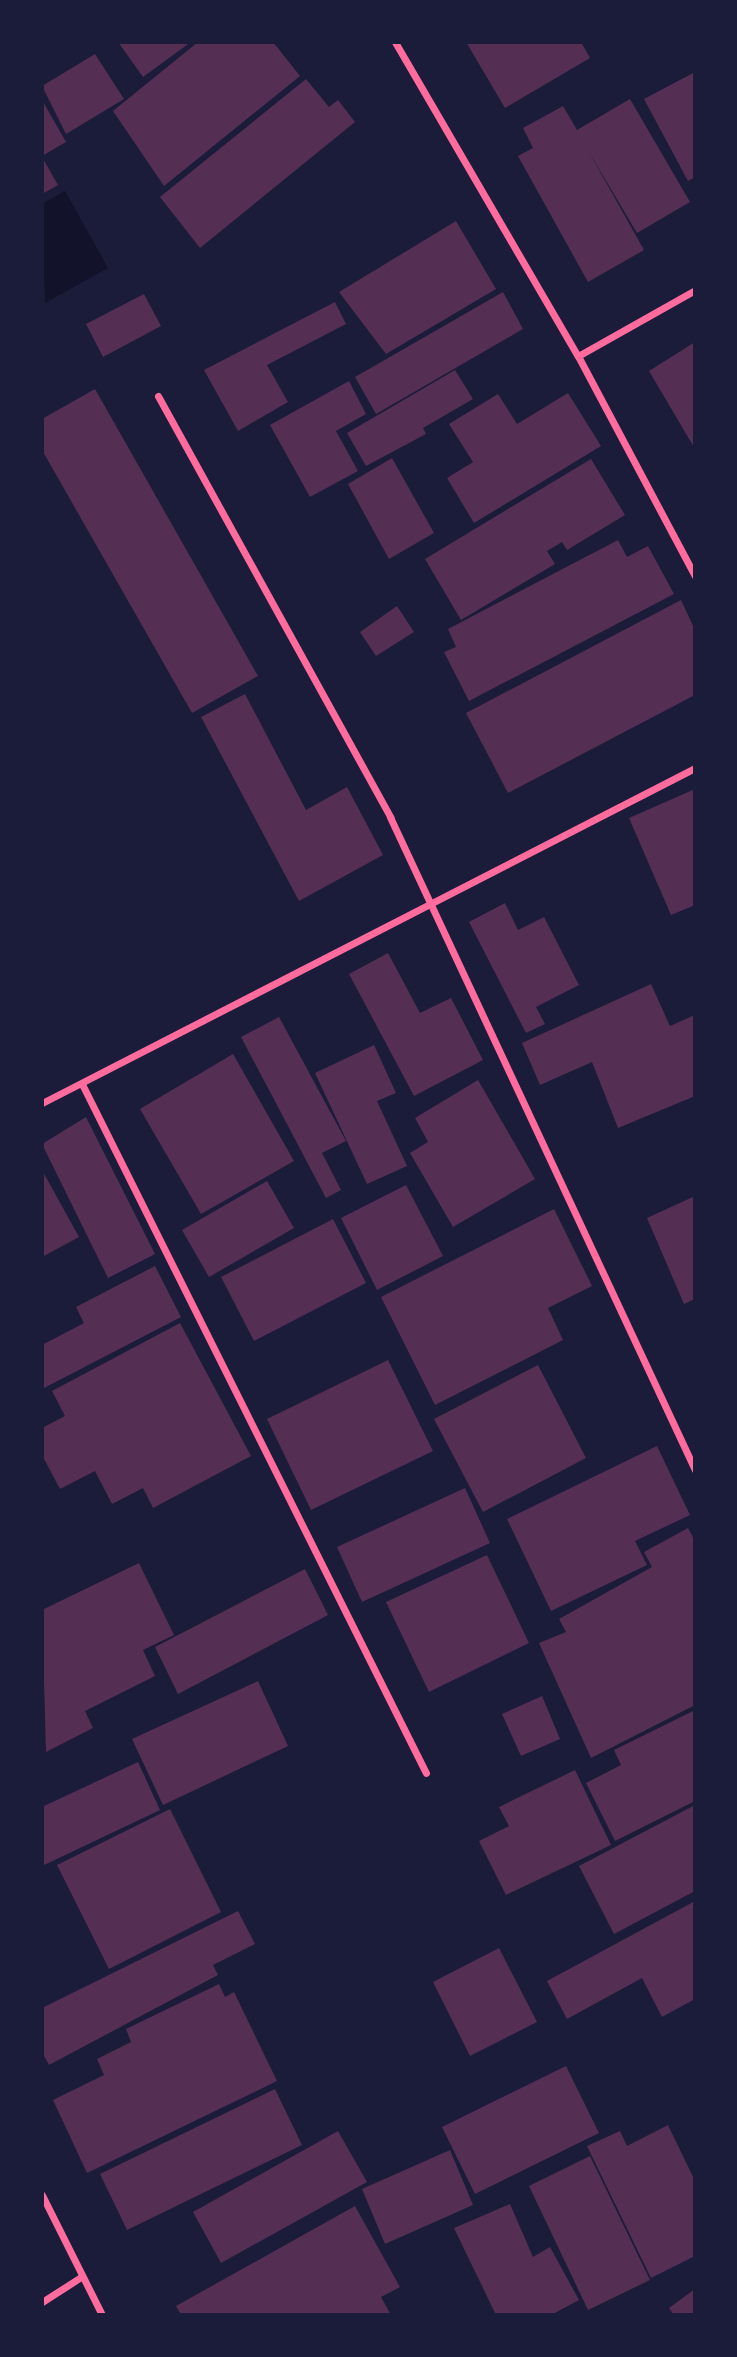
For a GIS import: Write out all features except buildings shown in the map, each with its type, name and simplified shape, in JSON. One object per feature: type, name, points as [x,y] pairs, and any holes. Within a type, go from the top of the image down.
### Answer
[{"type":"street","points":[[395,42],[578,356],[695,576]]},
{"type":"street","points":[[578,356],[695,290]]},
{"type":"street","points":[[158,396],[431,900],[695,1471]]},
{"type":"street","points":[[42,1103],[431,900],[695,768]]},
{"type":"street","points":[[82,1084],[426,1773]]},
{"type":"street","points":[[42,2195],[102,2315]]},
{"type":"street","points":[[42,2302],[81,2277]]},
{"type":"shaded area","points":[[65,191],[108,268],[45,303],[42,204]]}]
